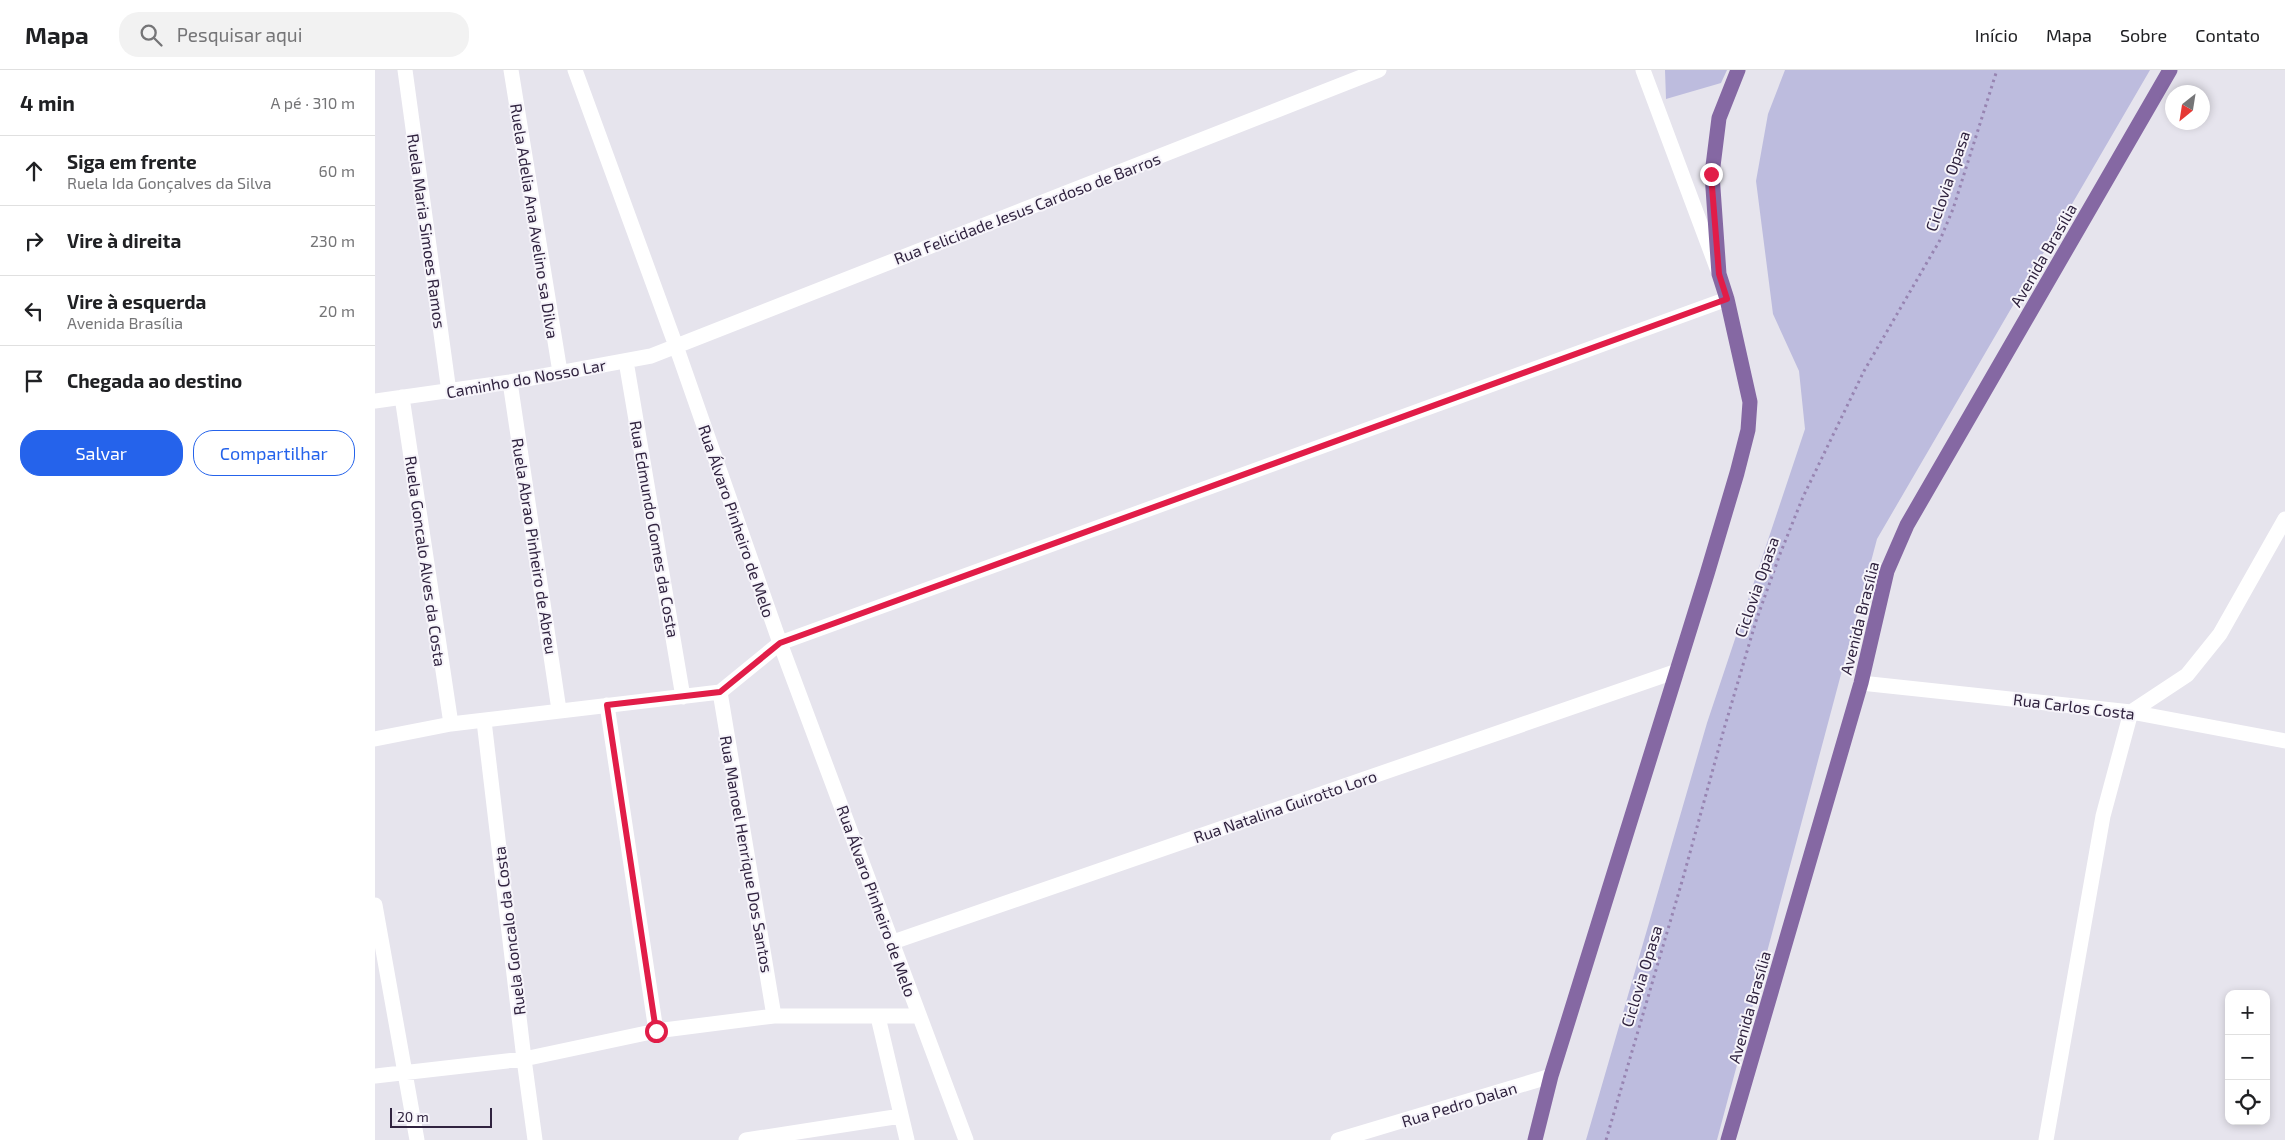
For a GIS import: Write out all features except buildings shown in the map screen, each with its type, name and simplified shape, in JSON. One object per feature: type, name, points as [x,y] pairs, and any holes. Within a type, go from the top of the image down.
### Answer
[{"type":"main road","points":[[1535,1140],[1551,1076],[1735,482],[1748,430],[1750,402],[1727,299],[1719,274],[1711,174],[1719,118],[1738,70]]},
{"type":"main road","name":"Avenida Brasília","points":[[1728,1140],[1861,683],[1887,571],[1907,525],[2170,70]]},
{"type":"street","name":"Ruela Maria Simoes Ramos","points":[[405,70],[449,392]]},
{"type":"street","name":"Ruela Adelia Ana Avelino sa Dilva","points":[[511,70],[560,372]]},
{"type":"street","name":"Rua Álvaro Pinheiro de Melo","points":[[575,70],[676,346],[780,643],[966,1140]]},
{"type":"street","name":"Rua Felicidade Jesus Cardoso de Barros","points":[[676,346],[1379,70]]},
{"type":"street","points":[[1643,70],[1719,274]]},
{"type":"street","points":[[375,739],[451,724],[720,692],[780,643],[1727,299]]},
{"type":"street","name":"Caminho do Nosso Lar","points":[[375,401],[449,392],[626,361],[651,356],[676,346]]},
{"type":"street","name":"Rua Edmundo Gomes da Costa","points":[[626,361],[683,697]]},
{"type":"street","name":"Ruela Abrao Pinheiro de Abreu","points":[[510,382],[559,710]]},
{"type":"street","name":"Ruela Goncalo Alves da Costa","points":[[402,398],[451,724]]},
{"type":"street","points":[[2046,1140],[2103,816],[2131,712],[2187,675],[2220,634],[2285,519]]},
{"type":"street","name":"Rua Natalina Guirotto Loro","points":[[893,942],[1677,671]]},
{"type":"street","name":"Rua Carlos Costa","points":[[1861,683],[2131,712],[2285,741]]},
{"type":"street","name":"Rua Manoel Henrique Dos Santos","points":[[720,692],[775,1016]]},
{"type":"street","points":[[607,705],[656,1031]]},
{"type":"street","name":"Ruela Goncalo da Costa","points":[[484,721],[535,1140]]},
{"type":"street","points":[[375,905],[417,1140]]},
{"type":"street","points":[[375,1076],[524,1058],[656,1031],[775,1016],[919,1016]]},
{"type":"street","points":[[878,1017],[907,1140]]},
{"type":"street","name":"Rua Pedro Dalan","points":[[1338,1140],[1551,1076]]},
{"type":"street","points":[[746,1140],[901,1116]]},
{"type":"path","name":"Ciclovia Opasa","points":[[1606,1140],[1756,621],[1780,554],[1803,497],[1864,371],[1940,240],[1953,209],[1997,70]]},
{"type":"shaded area","points":[[1665,70],[1727,70],[1721,83],[1666,99]]},
{"type":"shaded area","points":[[1785,70],[2150,70],[1877,539],[1717,1140],[1586,1140],[1707,723],[1805,429],[1799,371],[1773,314],[1756,181],[1768,114]]},
{"type":"route","points":[[656,1031],[607,705],[720,692],[780,643],[1727,299],[1719,274],[1711,174]]}]
